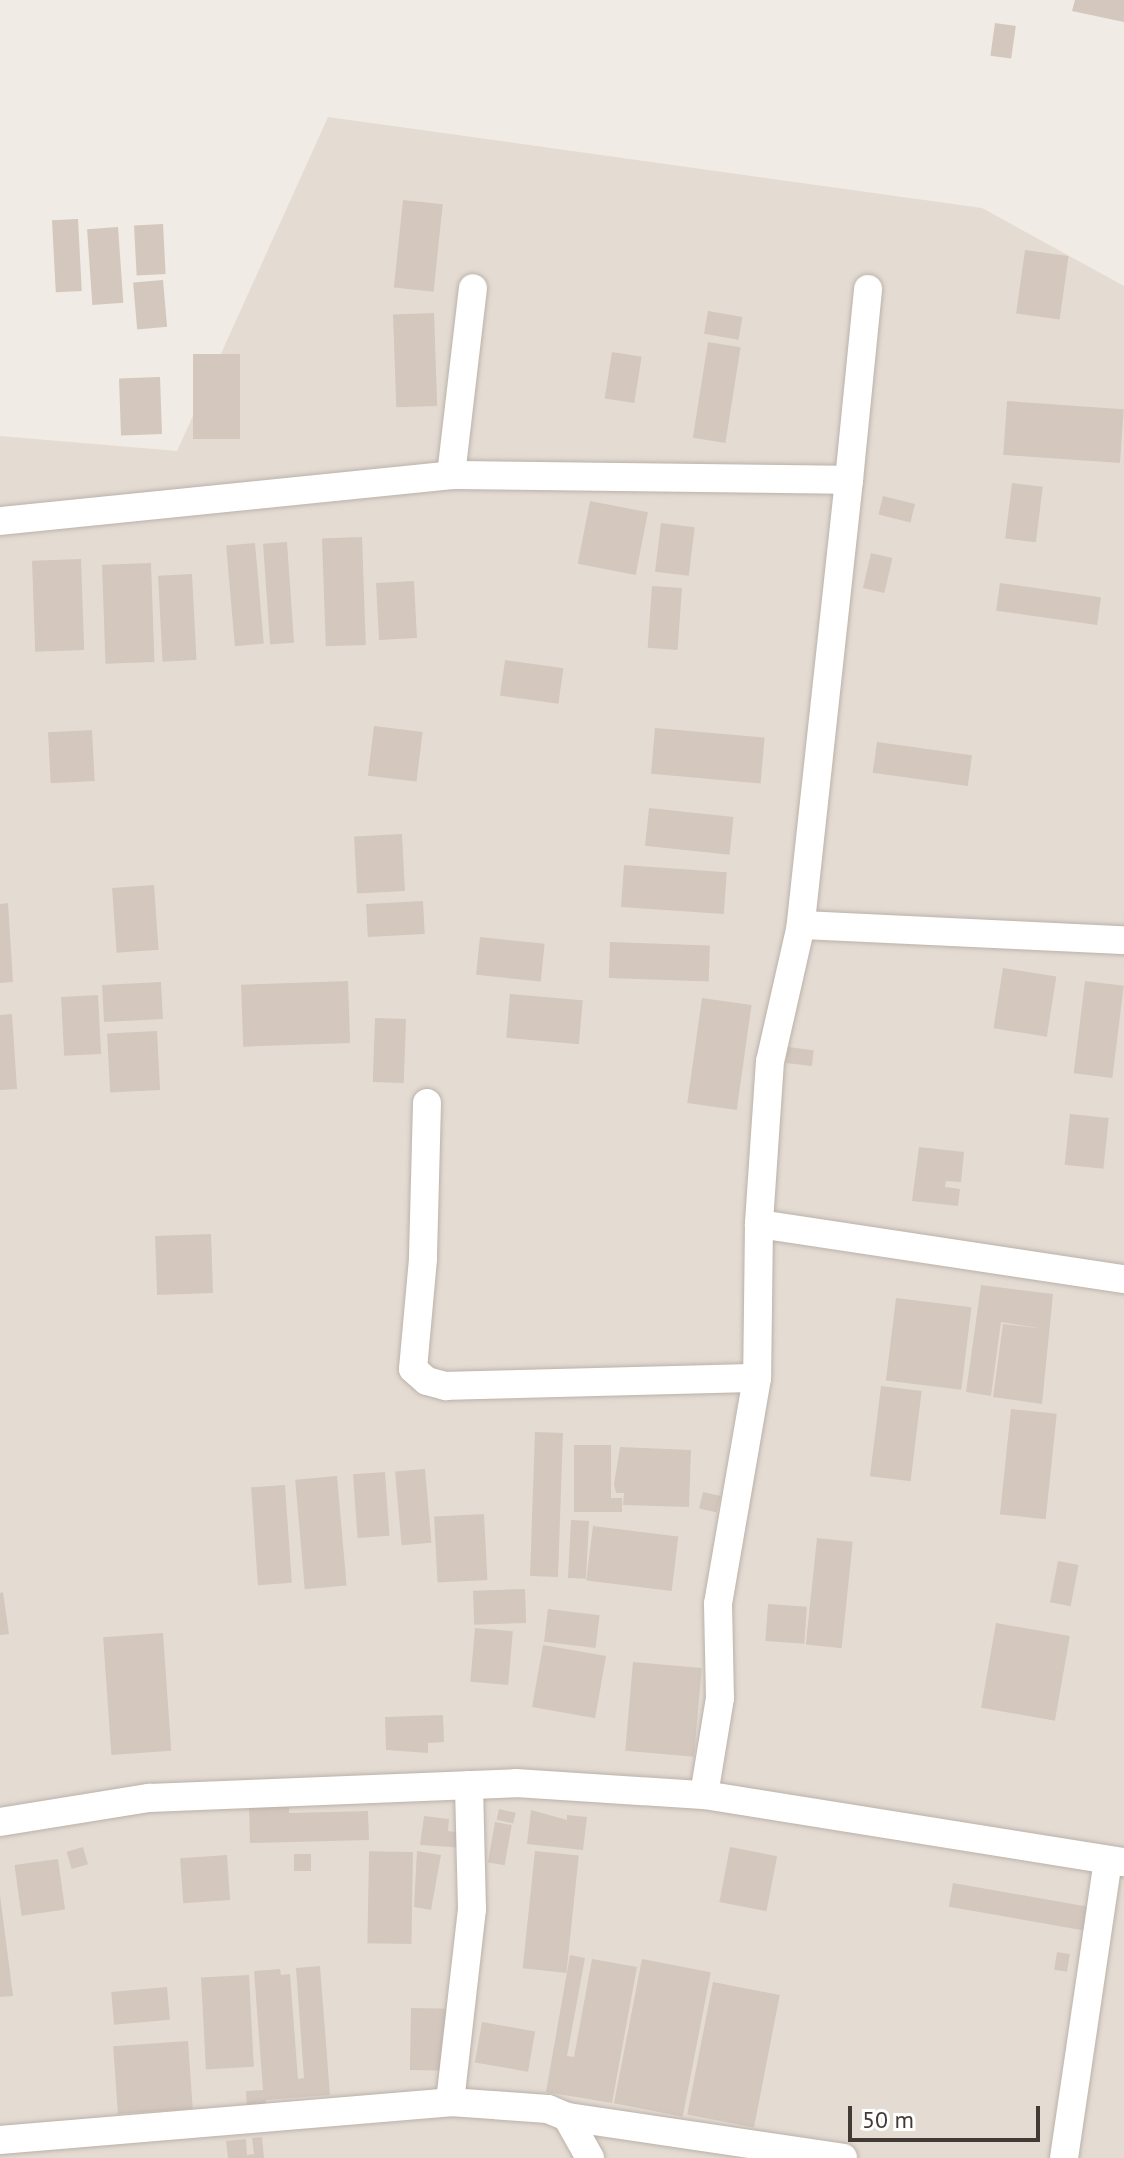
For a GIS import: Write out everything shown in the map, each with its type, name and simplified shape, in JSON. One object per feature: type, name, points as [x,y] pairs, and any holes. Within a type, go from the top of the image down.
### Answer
[{"type":"street","points":[[451,475],[473,288]]},
{"type":"street","points":[[704,1795],[720,1698],[718,1604],[757,1378],[759,1224],[770,1061],[801,925],[868,289]]},
{"type":"street","points":[[0,521],[451,475],[849,480]]},
{"type":"street","points":[[801,925],[1124,940]]},
{"type":"street","points":[[427,1103],[423,1259],[413,1369],[427,1381],[446,1386],[757,1378]]},
{"type":"street","points":[[759,1224],[1124,1279]]},
{"type":"street","points":[[450,2102],[472,1909],[469,1785]]},
{"type":"street","points":[[0,1822],[149,1798],[469,1785],[704,1795],[1116,1861],[1064,2158]]},
{"type":"street","points":[[0,2140],[450,2102],[548,2109],[567,2117],[843,2158]]},
{"type":"street","points":[[567,2117],[590,2158]]},
{"type":"shaded area","points":[[328,117],[982,208],[1124,286],[1124,2158],[0,2158],[0,436],[177,451]]},
{"type":"building","points":[[1075,0],[1124,0],[1124,22],[1072,11]]},
{"type":"building","points":[[995,23],[1016,26],[1011,59],[990,56]]},
{"type":"building","points":[[403,200],[443,204],[434,292],[394,288]]},
{"type":"building","points":[[78,219],[82,291],[56,292],[52,220]]},
{"type":"building","points":[[163,224],[166,274],[137,275],[134,226]]},
{"type":"building","points":[[118,227],[123,303],[92,305],[87,229]]},
{"type":"building","points":[[1025,250],[1069,256],[1060,320],[1016,313]]},
{"type":"building","points":[[163,280],[167,327],[137,329],[133,283]]},
{"type":"building","points":[[708,311],[742,317],[738,340],[704,334]]},
{"type":"building","points":[[434,313],[437,406],[396,407],[393,314]]},
{"type":"building","points":[[708,342],[741,347],[725,443],[693,438]]},
{"type":"building","points":[[612,352],[642,357],[634,403],[605,398]]},
{"type":"building","points":[[193,354],[240,354],[240,439],[193,439]]},
{"type":"building","points":[[160,377],[162,434],[121,435],[119,378]]},
{"type":"building","points":[[1007,401],[1124,409],[1120,463],[1003,455]]},
{"type":"building","points":[[1012,483],[1043,487],[1036,542],[1005,539]]},
{"type":"building","points":[[883,496],[915,504],[910,522],[878,514]]},
{"type":"building","points":[[590,501],[648,512],[636,575],[578,564]]},
{"type":"building","points":[[661,523],[695,527],[689,576],[655,572]]},
{"type":"building","points":[[362,537],[366,645],[326,646],[322,538]]},
{"type":"building","points":[[287,542],[294,643],[270,644],[263,544]]},
{"type":"building","points":[[255,543],[264,644],[235,646],[226,546]]},
{"type":"building","points":[[871,553],[892,558],[884,593],[863,588]]},
{"type":"building","points":[[81,559],[84,650],[35,652],[32,561]]},
{"type":"building","points":[[151,563],[154,662],[105,664],[102,565]]},
{"type":"building","points":[[192,574],[197,660],[163,662],[158,576]]},
{"type":"building","points":[[414,581],[417,638],[379,640],[376,583]]},
{"type":"building","points":[[1000,583],[1101,597],[1097,625],[996,611]]},
{"type":"building","points":[[652,586],[682,588],[678,650],[648,648]]},
{"type":"building","points":[[505,660],[563,668],[558,704],[500,696]]},
{"type":"building","points":[[374,726],[423,732],[417,782],[368,776]]},
{"type":"building","points":[[655,728],[765,738],[761,783],[651,774]]},
{"type":"building","points":[[92,730],[95,781],[51,783],[48,732]]},
{"type":"building","points":[[877,742],[972,755],[968,786],[873,773]]},
{"type":"building","points":[[649,808],[734,817],[730,855],[645,846]]},
{"type":"building","points":[[402,834],[405,891],[357,893],[354,837]]},
{"type":"building","points":[[624,865],[727,872],[724,914],[621,907]]},
{"type":"building","points":[[154,885],[159,950],[117,953],[112,888]]},
{"type":"building","points":[[423,901],[425,934],[368,937],[366,904]]},
{"type":"building","points":[[8,903],[13,982],[0,983],[0,904]]},
{"type":"building","points":[[480,937],[545,944],[541,982],[476,975]]},
{"type":"building","points":[[610,942],[710,945],[709,981],[609,978]]},
{"type":"building","points":[[1003,968],[1056,976],[1047,1037],[993,1028]]},
{"type":"building","points":[[348,981],[350,1043],[243,1047],[241,985]]},
{"type":"building","points":[[1085,981],[1124,986],[1112,1078],[1074,1073]]},
{"type":"building","points":[[161,982],[163,1019],[104,1022],[102,985]]},
{"type":"building","points":[[510,994],[583,1000],[579,1044],[506,1038]]},
{"type":"building","points":[[98,995],[101,1054],[64,1056],[61,997]]},
{"type":"building","points":[[702,998],[752,1005],[737,1110],[687,1103]]},
{"type":"building","points":[[12,1014],[17,1089],[0,1090],[0,1015]]},
{"type":"building","points":[[375,1018],[406,1019],[404,1083],[373,1082]]},
{"type":"building","points":[[157,1031],[160,1090],[110,1093],[107,1034]]},
{"type":"building","points":[[788,1047],[814,1050],[812,1066],[786,1063]]},
{"type":"building","points":[[1070,1114],[1109,1118],[1103,1169],[1065,1165]]},
{"type":"building","points":[[919,1147],[964,1152],[961,1182],[946,1181],[945,1187],[960,1189],[958,1206],[912,1201]]},
{"type":"building","points":[[211,1234],[213,1293],[157,1295],[155,1236]]},
{"type":"building","points":[[981,1285],[1053,1294],[1042,1404],[993,1397],[1003,1324],[1045,1329],[1001,1322],[991,1396],[966,1392]]},
{"type":"building","points":[[896,1298],[971,1307],[961,1390],[886,1380]]},
{"type":"building","points":[[881,1386],[922,1391],[911,1481],[870,1476]]},
{"type":"building","points":[[1011,1409],[1057,1414],[1046,1519],[1000,1514]]},
{"type":"building","points":[[535,1432],[563,1433],[558,1577],[530,1576]]},
{"type":"building","points":[[574,1445],[611,1445],[611,1498],[622,1498],[622,1512],[574,1512]]},
{"type":"building","points":[[620,1447],[691,1450],[689,1507],[623,1505],[624,1493],[616,1493],[614,1484]]},
{"type":"building","points":[[425,1469],[431,1543],[402,1545],[395,1472]]},
{"type":"building","points":[[385,1472],[389,1536],[358,1538],[353,1474]]},
{"type":"building","points":[[337,1476],[347,1586],[305,1589],[295,1480]]},
{"type":"building","points":[[285,1485],[292,1583],[258,1585],[251,1487]]},
{"type":"building","points":[[703,1492],[721,1496],[717,1513],[699,1509]]},
{"type":"building","points":[[484,1514],[487,1580],[438,1583],[434,1517]]},
{"type":"building","points":[[571,1520],[589,1521],[586,1579],[568,1578]]},
{"type":"building","points":[[593,1526],[678,1536],[672,1591],[586,1581]]},
{"type":"building","points":[[817,1538],[853,1542],[842,1648],[806,1644]]},
{"type":"building","points":[[1058,1561],[1079,1565],[1071,1606],[1050,1602]]},
{"type":"building","points":[[525,1589],[526,1623],[474,1625],[473,1591]]},
{"type":"building","points":[[3,1592],[9,1634],[0,1635],[0,1593]]},
{"type":"building","points":[[768,1604],[807,1607],[804,1644],[765,1641]]},
{"type":"building","points":[[548,1609],[600,1615],[596,1648],[544,1642]]},
{"type":"building","points":[[996,1623],[1070,1636],[1055,1721],[981,1708]]},
{"type":"building","points":[[475,1628],[513,1631],[508,1685],[470,1682]]},
{"type":"building","points":[[163,1633],[171,1751],[111,1755],[103,1637]]},
{"type":"building","points":[[543,1645],[606,1656],[595,1718],[532,1707]]},
{"type":"building","points":[[633,1662],[702,1668],[694,1757],[625,1751]]},
{"type":"building","points":[[443,1715],[444,1742],[428,1743],[428,1753],[386,1750],[385,1717]]},
{"type":"building","points":[[289,1805],[289,1813],[368,1811],[369,1840],[250,1843],[249,1806]]},
{"type":"building","points":[[499,1809],[516,1813],[513,1824],[497,1820]]},
{"type":"building","points":[[531,1810],[567,1820],[567,1815],[587,1817],[583,1850],[527,1844]]},
{"type":"building","points":[[424,1816],[449,1819],[448,1831],[468,1834],[466,1848],[420,1845]]},
{"type":"building","points":[[495,1822],[512,1825],[505,1865],[488,1862]]},
{"type":"building","points":[[83,1847],[88,1864],[72,1869],[67,1852]]},
{"type":"building","points":[[730,1847],[777,1856],[766,1911],[719,1902]]},
{"type":"building","points":[[369,1851],[413,1852],[411,1944],[367,1943]]},
{"type":"building","points":[[417,1851],[441,1855],[431,1910],[414,1907]]},
{"type":"building","points":[[535,1851],[579,1856],[566,1973],[523,1968]]},
{"type":"building","points":[[294,1854],[311,1854],[311,1871],[294,1871]]},
{"type":"building","points":[[227,1855],[230,1900],[183,1903],[180,1858]]},
{"type":"building","points":[[58,1859],[65,1910],[22,1916],[14,1865]]},
{"type":"building","points":[[953,1883],[1088,1907],[1084,1930],[949,1907]]},
{"type":"building","points":[[0,1895],[13,1996],[0,1997]]},
{"type":"building","points":[[1057,1952],[1070,1954],[1067,1972],[1054,1970]]},
{"type":"building","points":[[570,1955],[585,1958],[567,2056],[574,2057],[592,1959],[637,1967],[612,2103],[546,2092]]},
{"type":"building","points":[[642,1959],[711,1972],[683,2117],[614,2103]]},
{"type":"building","points":[[320,1966],[330,2095],[266,2100],[266,2107],[247,2108],[246,2091],[263,2090],[254,1971],[280,1969],[281,1975],[290,1974],[298,2079],[304,2078],[296,1968]]},
{"type":"building","points":[[249,1975],[254,2067],[206,2069],[201,1978]]},
{"type":"building","points":[[713,1982],[780,1995],[754,2127],[687,2115]]},
{"type":"building","points":[[167,1987],[170,2020],[114,2025],[111,1992]]},
{"type":"building","points":[[411,2008],[451,2009],[450,2071],[410,2070]]},
{"type":"building","points":[[482,2022],[535,2031],[528,2072],[475,2062]]},
{"type":"building","points":[[188,2041],[193,2109],[118,2114],[113,2046]]},
{"type":"building","points":[[262,2137],[264,2158],[228,2158],[226,2141],[246,2139],[247,2155],[254,2154],[252,2138]]}]
